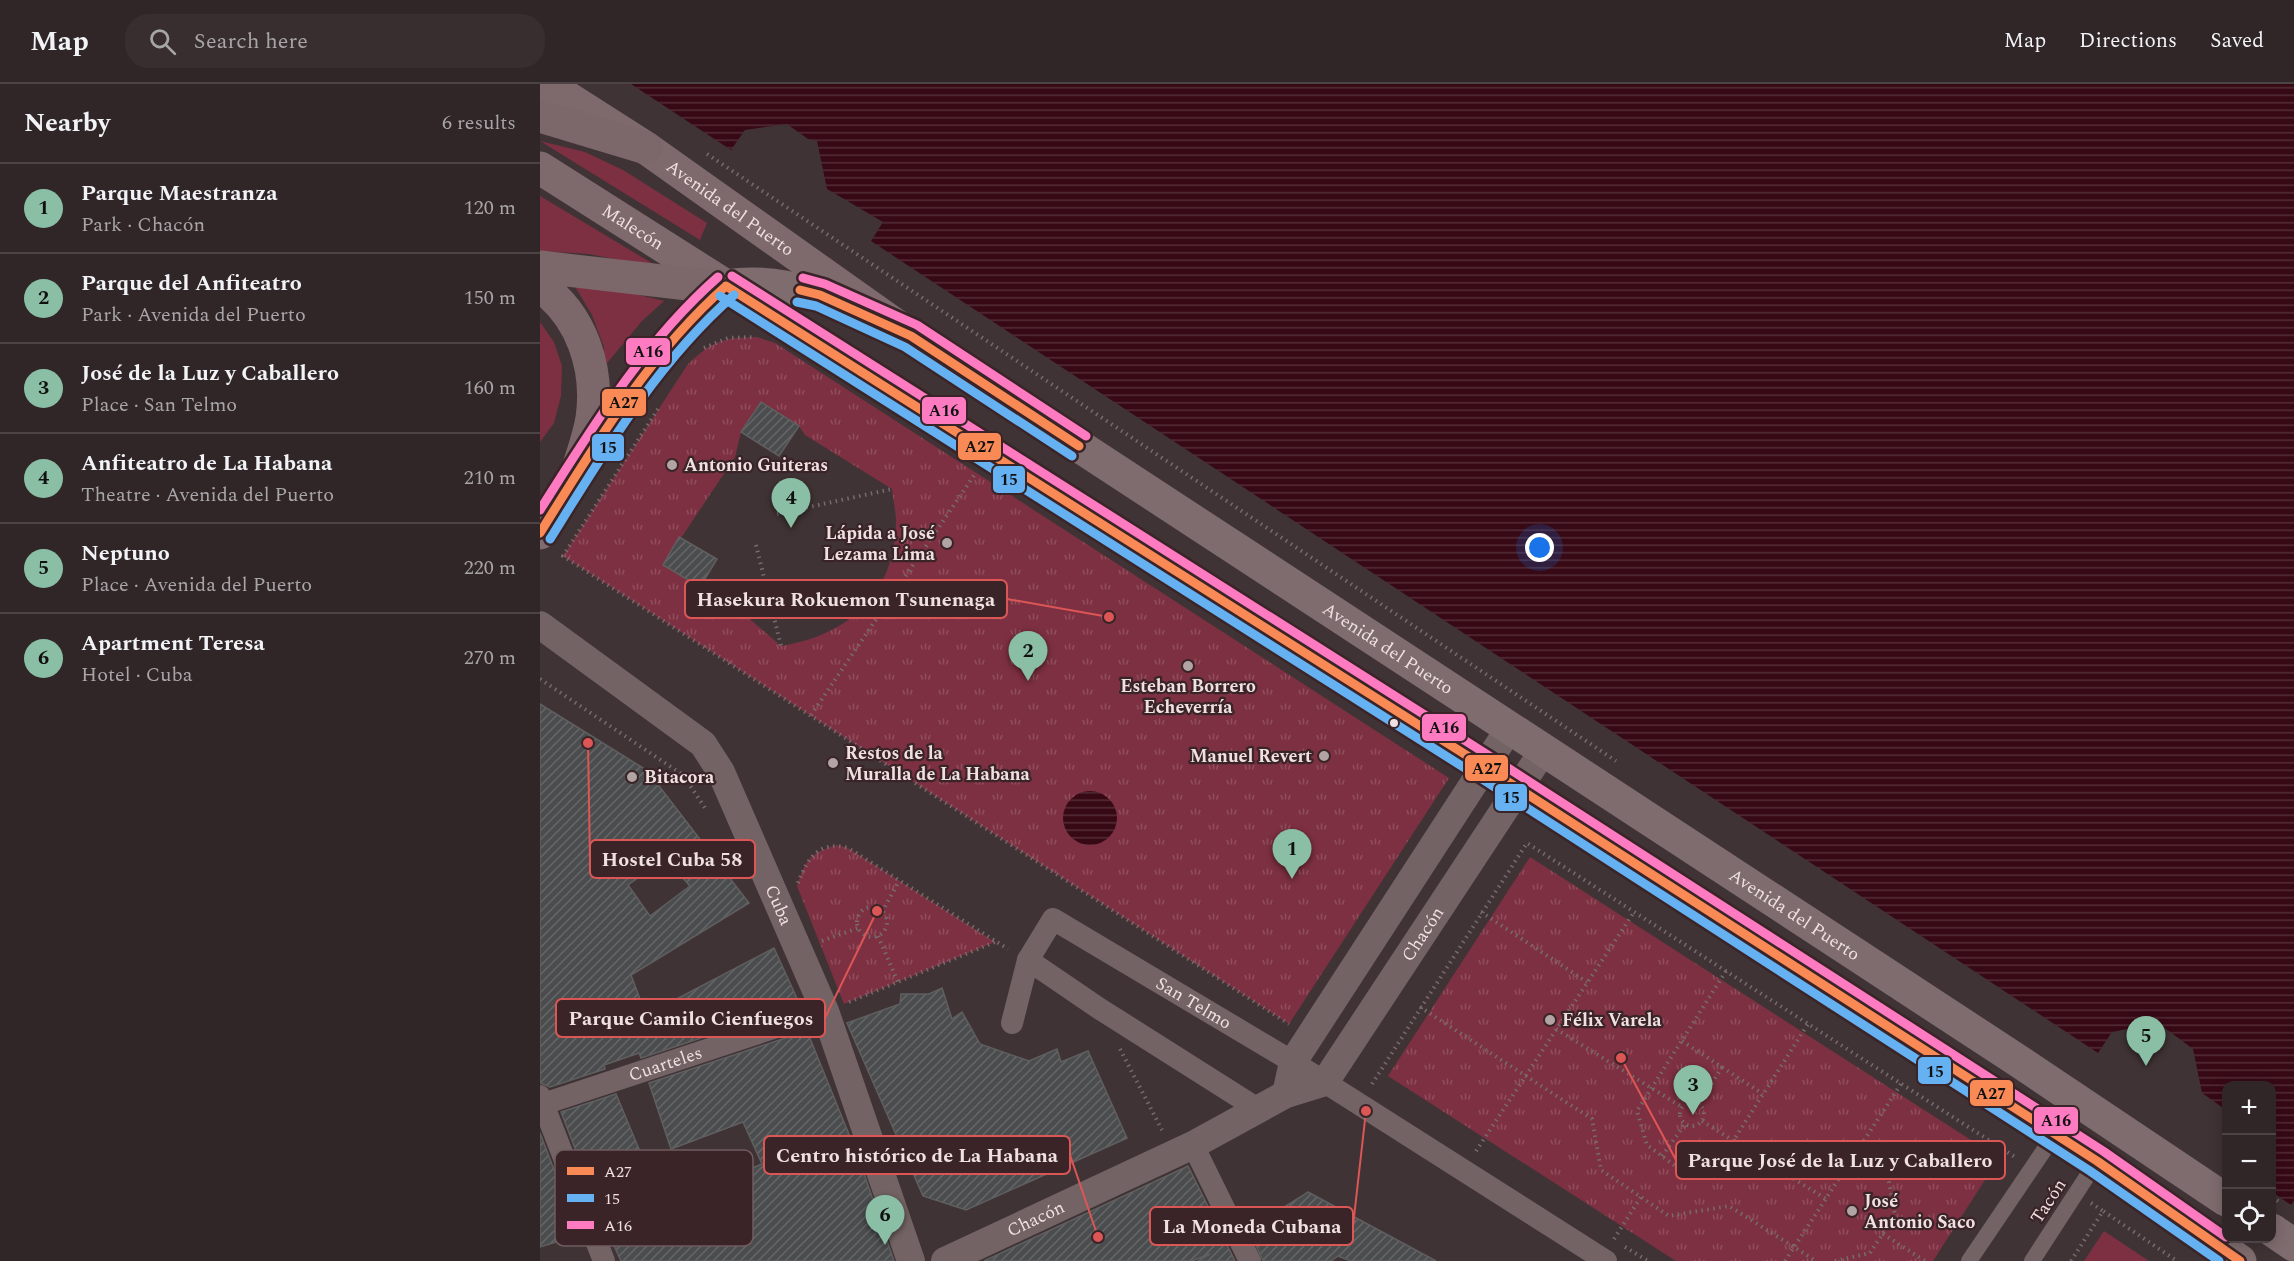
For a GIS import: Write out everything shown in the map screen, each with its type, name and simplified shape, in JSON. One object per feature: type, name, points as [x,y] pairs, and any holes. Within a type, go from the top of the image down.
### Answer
[{"type":"highway","points":[[546,84],[646,148]]},
{"type":"highway","points":[[540,116],[646,148]]},
{"type":"highway","name":"Avenida del Puerto","points":[[646,148],[911,336]]},
{"type":"highway","name":"Malecón","points":[[540,168],[726,285]]},
{"type":"highway","points":[[540,267],[678,283],[726,285]]},
{"type":"highway","points":[[540,286],[551,295],[572,320],[583,341],[592,368],[592,419],[577,472]]},
{"type":"main road","points":[[540,533],[577,472],[666,345],[691,316],[726,285],[752,283],[776,285],[820,295],[911,336]]},
{"type":"main road","points":[[726,285],[1485,767],[2097,1161],[2240,1261]]},
{"type":"main road","name":"Avenida del Puerto","points":[[911,336],[2222,1197]]},
{"type":"main road","points":[[540,498],[577,472]]},
{"type":"main road","points":[[2055,1134],[2075,1100]]},
{"type":"main road","points":[[2097,1161],[2118,1128]]},
{"type":"main road","points":[[2276,1233],[2294,1245]]},
{"type":"street","name":"Cuba","points":[[540,625],[703,744],[721,772],[825,1011],[911,1261]]},
{"type":"street","points":[[1286,1094],[1293,1062],[1509,729]]},
{"type":"street","name":"Chacón","points":[[945,1261],[1184,1149],[1286,1094],[1325,1082],[1543,751]]},
{"type":"street","name":"San Telmo","points":[[1028,960],[1053,919],[1293,1062],[1606,1261]]},
{"type":"street","points":[[1012,1023],[1028,960],[1100,1009],[1258,1109]]},
{"type":"street","name":"Cuarteles","points":[[541,1102],[825,1011]]},
{"type":"street","points":[[541,1102],[560,1150]]},
{"type":"street","name":"Tacón","points":[[1969,1261],[2055,1134]]},
{"type":"street","points":[[1184,1149],[1250,1261]]},
{"type":"street","name":"Tacón","points":[[2032,1261],[2097,1161]]},
{"type":"street","points":[[598,1246],[604,1261]]},
{"type":"path","points":[[699,148],[1626,767]]},
{"type":"path","points":[[700,353],[706,347],[728,338],[757,337]]},
{"type":"path","points":[[663,403],[563,556],[1289,1023]]},
{"type":"path","points":[[811,715],[989,451]]},
{"type":"path","points":[[777,514],[892,489]]},
{"type":"path","points":[[756,545],[781,646]]},
{"type":"path","points":[[540,679],[683,775],[708,812]]},
{"type":"path","points":[[1380,1089],[1371,1083],[1527,843],[2013,1156]]},
{"type":"path","points":[[797,886],[806,862],[814,854],[837,845],[848,848],[995,942],[1028,960]]},
{"type":"path","points":[[882,912],[899,881]]},
{"type":"path","points":[[866,908],[878,908],[882,912],[886,916],[886,928],[878,936],[866,936],[858,928],[858,916],[866,908]]},
{"type":"path","points":[[1481,912],[1587,982]]},
{"type":"path","points":[[1476,1151],[1634,912]]},
{"type":"path","points":[[819,943],[858,928]]},
{"type":"path","points":[[817,936],[821,949]]},
{"type":"path","points":[[878,936],[898,982]]},
{"type":"path","points":[[825,1011],[995,942]]},
{"type":"path","points":[[1726,971],[1637,1111],[1647,1145],[1678,1168],[1719,1163],[1808,1023]]},
{"type":"path","points":[[1420,1007],[1592,1119],[1601,1170],[1669,1216],[1729,1206],[1816,1261]]},
{"type":"path","points":[[1556,1029],[1682,1107]]},
{"type":"path","points":[[1115,1039],[1184,1149]]},
{"type":"path","points":[[1682,1041],[1763,1094]]},
{"type":"path","points":[[1699,1104],[1722,1067]]},
{"type":"path","points":[[1785,1261],[1901,1084]]},
{"type":"path","points":[[1688,1103],[1699,1104],[1704,1110],[1702,1121],[1696,1125],[1685,1124],[1680,1114],[1682,1107],[1688,1103]]},
{"type":"path","points":[[1702,1121],[1826,1199]]},
{"type":"path","points":[[1662,1156],[1685,1124]]},
{"type":"path","points":[[1466,1145],[1486,1157]]},
{"type":"path","points":[[1835,1261],[1870,1253],[1895,1215],[1887,1172],[1857,1152]]},
{"type":"path","points":[[1641,1197],[1614,1239],[1648,1261]]},
{"type":"path","points":[[2071,1261],[2103,1211],[2177,1261]]},
{"type":"path","points":[[1883,1234],[1925,1261]]},
{"type":"green space","points":[[540,141],[585,152],[623,170],[707,223],[700,240]]},
{"type":"green space","points":[[540,196],[660,268],[589,254],[540,251]]},
{"type":"green space","points":[[570,278],[664,301],[642,321],[603,368],[604,347],[592,315]]},
{"type":"green space","points":[[540,322],[554,342],[562,366],[561,396],[554,423],[540,442]]},
{"type":"green space","points":[[745,337],[757,337],[775,343],[1449,778],[1289,1024],[563,556],[688,364],[712,345]],"holes":[[[761,402],[799,426],[805,435],[892,489],[896,514],[894,548],[877,590],[864,607],[847,621],[828,632],[781,646],[708,583],[700,587],[663,565],[735,457],[741,432]]]},
{"type":"green space","points":[[837,845],[848,848],[995,942],[844,1004],[797,886],[810,859],[820,851]]},
{"type":"green space","points":[[1530,857],[1999,1158],[1933,1261],[1676,1261],[1388,1076]]},
{"type":"green space","points":[[2104,1231],[2149,1261],[2084,1261]]},
{"type":"shaded area","points":[[631,84],[2294,84],[2294,1201],[2291,1205],[2276,1195],[2276,1081],[2222,1081],[2222,1107],[2202,1093],[2193,1049],[2158,1023],[2112,1032],[2098,1053],[871,241],[883,222],[827,189],[817,141],[808,139],[787,124],[745,130],[731,150]]},
{"type":"shaded area","points":[[1090,791],[1100,793],[1109,799],[1115,808],[1117,818],[1115,828],[1109,837],[1100,843],[1090,845],[1080,843],[1071,837],[1065,828],[1063,818],[1065,808],[1071,799],[1080,793]]},
{"type":"building","points":[[761,402],[799,426],[779,456],[741,432]]},
{"type":"building","points":[[679,537],[717,559],[700,587],[663,565]]},
{"type":"building","points":[[540,704],[664,781],[659,786],[749,903],[631,975],[646,1015],[774,948],[800,1005],[641,1058],[639,1053],[604,1065],[605,1069],[550,1087],[540,1083]],"holes":[[[665,858],[690,886],[650,916],[628,885]]]},
{"type":"building","points":[[942,988],[952,1019],[962,1012],[980,1044],[1029,1061],[1057,1049],[1061,1062],[1088,1051],[1127,1138],[966,1210],[923,1196],[847,1023],[900,1004],[901,994],[929,994]]},
{"type":"building","points":[[807,1031],[859,1159],[894,1261],[621,1261],[614,1246],[753,1246],[753,1168],[762,1164],[743,1122],[671,1149],[649,1083]]},
{"type":"building","points":[[616,1094],[639,1150],[576,1150],[561,1112]]},
{"type":"building","points":[[540,1133],[555,1172],[555,1242],[540,1247]]},
{"type":"building","points":[[1188,1166],[1235,1261],[1198,1261],[1210,1254],[1192,1261],[984,1261]]},
{"type":"building","points":[[1308,1192],[1436,1261],[1351,1261],[1338,1256],[1331,1261],[1263,1261],[1249,1229]]},
{"type":"transit line","name":"A16","points":[[732,276],[1491,757],[2103,1151],[2222,1234]]},
{"type":"transit line","name":"A16","points":[[540,510],[600,417],[643,358],[666,329],[718,277]]},
{"type":"transit line","name":"A16","points":[[803,278],[825,284],[917,325],[1086,436]]},
{"type":"transit line","name":"A27","points":[[726,286],[1485,767],[2097,1161],[2240,1261]]},
{"type":"transit line","name":"A27","points":[[540,533],[624,402],[672,341],[726,286]]},
{"type":"transit line","name":"A27","points":[[800,290],[820,295],[911,336],[1079,446]]},
{"type":"transit line","name":"15","points":[[550,539],[611,442],[656,379],[680,349],[734,295]]},
{"type":"transit line","name":"15","points":[[720,296],[1479,777],[2090,1171],[2219,1261]]},
{"type":"transit line","name":"15","points":[[797,302],[816,306],[905,347],[1072,456]]},
{"type":"place","name":"Antonio Guiteras","points":[[672,465]]},
{"type":"place","name":"Anfiteatro de La Habana","points":[[791,528]]},
{"type":"place","name":"Lápida a José Lezama Lima","points":[[947,543]]},
{"type":"place","name":"Hasekura Rokuemon Tsunenaga","points":[[1109,617]]},
{"type":"place","name":"Esteban Borrero Echeverría","points":[[1188,666]]},
{"type":"place","name":"Parque del Anfiteatro","points":[[1028,681]]},
{"type":"place","name":"Hostel Cuba 58","points":[[588,743]]},
{"type":"place","name":"Manuel Revert","points":[[1324,756]]},
{"type":"place","name":"Restos de la Muralla de La Habana","points":[[833,763]]},
{"type":"place","name":"Bitacora","points":[[632,777]]},
{"type":"place","name":"Parque Maestranza","points":[[1292,879]]},
{"type":"place","name":"Parque Camilo Cienfuegos","points":[[877,911]]},
{"type":"place","name":"Félix Varela","points":[[1550,1020]]},
{"type":"place","name":"Parque José de la Luz y Caballero","points":[[1621,1058]]},
{"type":"place","name":"Neptuno","points":[[2146,1066]]},
{"type":"place","name":"La Moneda Cubana","points":[[1366,1111]]},
{"type":"place","name":"José de la Luz y Caballero","points":[[1693,1115]]},
{"type":"place","name":"José Antonio Saco","points":[[1852,1211]]},
{"type":"place","name":"Centro histórico de La Habana","points":[[1098,1237]]},
{"type":"place","name":"Apartment Teresa","points":[[885,1245]]}]
